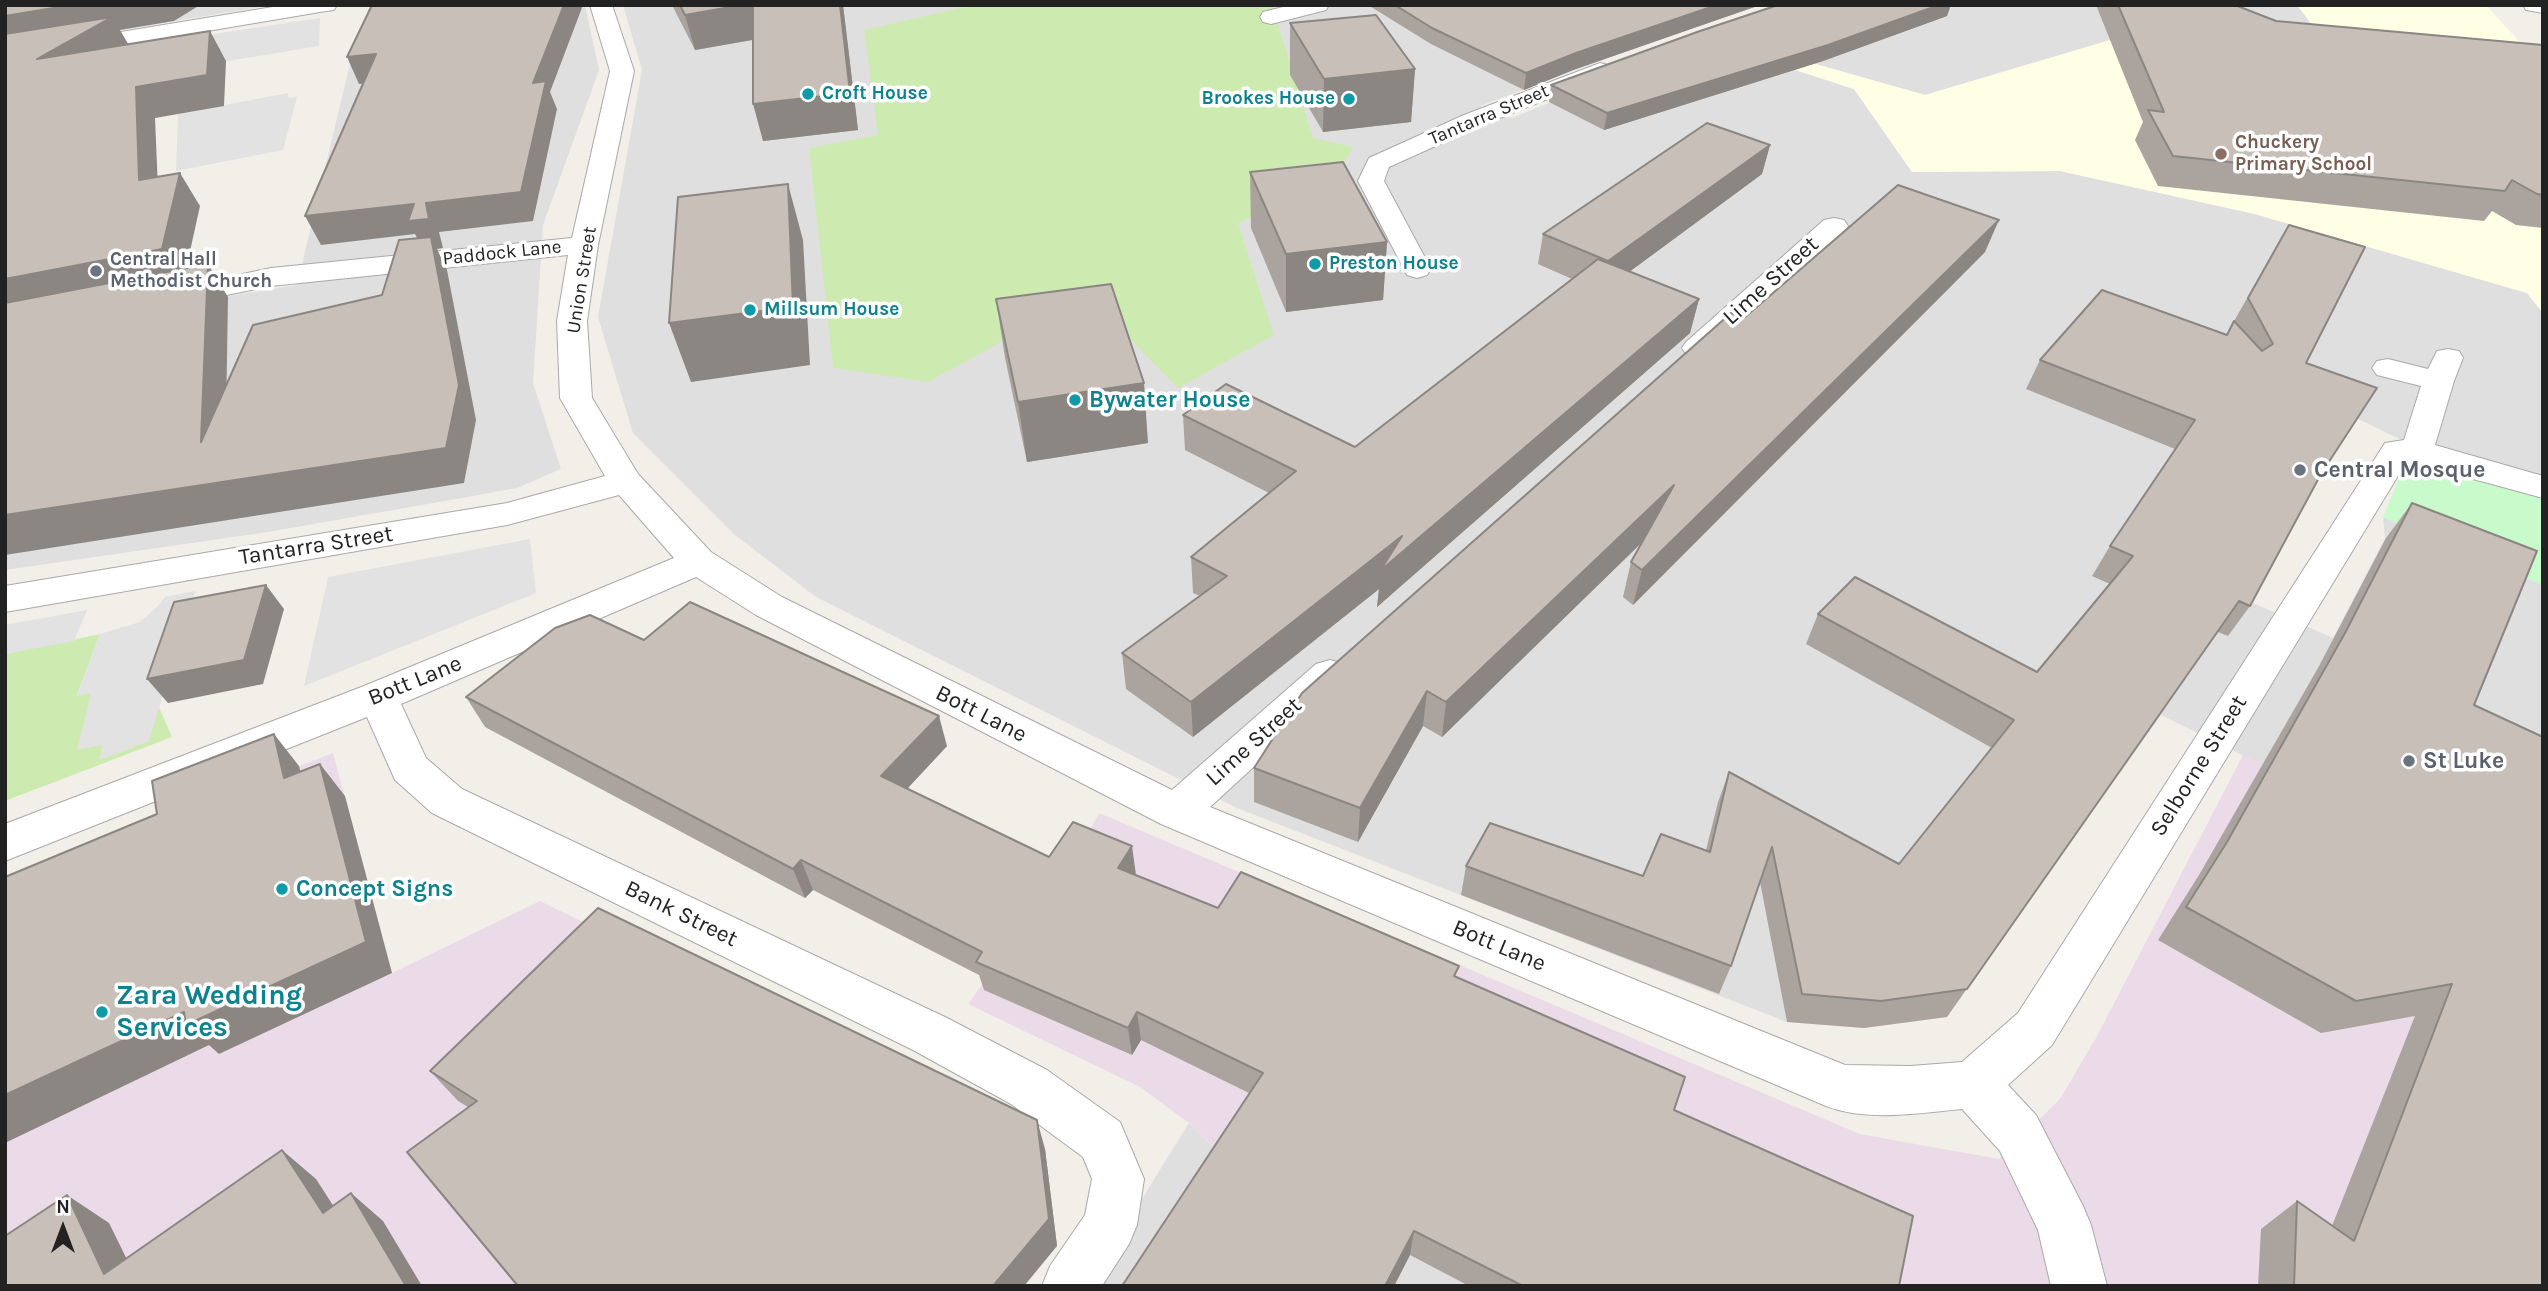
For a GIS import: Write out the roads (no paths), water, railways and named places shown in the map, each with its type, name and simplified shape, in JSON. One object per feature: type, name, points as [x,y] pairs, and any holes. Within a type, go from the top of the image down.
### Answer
[{"type":"street","points":[[5,58],[326,5]]},
{"type":"street","name":"Union Street","points":[[601,5],[622,71],[584,245],[572,321],[572,368],[576,398],[625,481],[698,561]]},
{"type":"street","points":[[1271,17],[1318,5]]},
{"type":"street","points":[[2534,5],[2543,7]]},
{"type":"street","name":"Tantarra Street","points":[[1417,269],[1371,181],[1378,163],[1473,120],[1624,60]]},
{"type":"street","name":"Lime Street","points":[[1677,365],[1834,226]]},
{"type":"street","name":"Paddock Lane","points":[[152,301],[271,277],[584,245]]},
{"type":"street","points":[[2388,368],[2443,370],[2417,451],[2543,487]]},
{"type":"street","name":"Selborne Street","points":[[1973,1084],[2035,1029],[2398,450],[2417,451]]},
{"type":"street","name":"Tantarra Street","points":[[5,599],[507,514],[577,497],[625,481]]},
{"type":"street","name":"Bott Lane","points":[[5,843],[378,697],[698,561],[735,587],[781,613],[1176,811],[1844,1089],[1911,1090],[1973,1084]]},
{"type":"street","name":"Lime Street","points":[[1176,811],[1354,653]]},
{"type":"street","name":"Bank Street","points":[[378,697],[410,768],[447,801],[930,1034],[1029,1087],[1102,1140],[1118,1179],[1110,1225],[1070,1286]]},
{"type":"street","points":[[1973,1084],[2018,1133],[2064,1225],[2079,1286]]},
{"type":"place","name":"Croft House","points":[[808,94]]},
{"type":"place","name":"Brookes House","points":[[1349,99]]},
{"type":"place","name":"Chuckery Primary School","points":[[2221,154]]},
{"type":"place","name":"Preston House","points":[[1315,264]]},
{"type":"place","name":"Central Hall Methodist Church","points":[[96,271]]},
{"type":"place","name":"Millsum House","points":[[750,310]]},
{"type":"place","name":"Bywater House","points":[[1075,400]]},
{"type":"place","name":"Central Mosque","points":[[2300,470]]},
{"type":"place","name":"St Luke","points":[[2409,761]]},
{"type":"place","name":"Concept Signs","points":[[282,889]]},
{"type":"place","name":"Zara Wedding Services","points":[[102,1012]]}]
